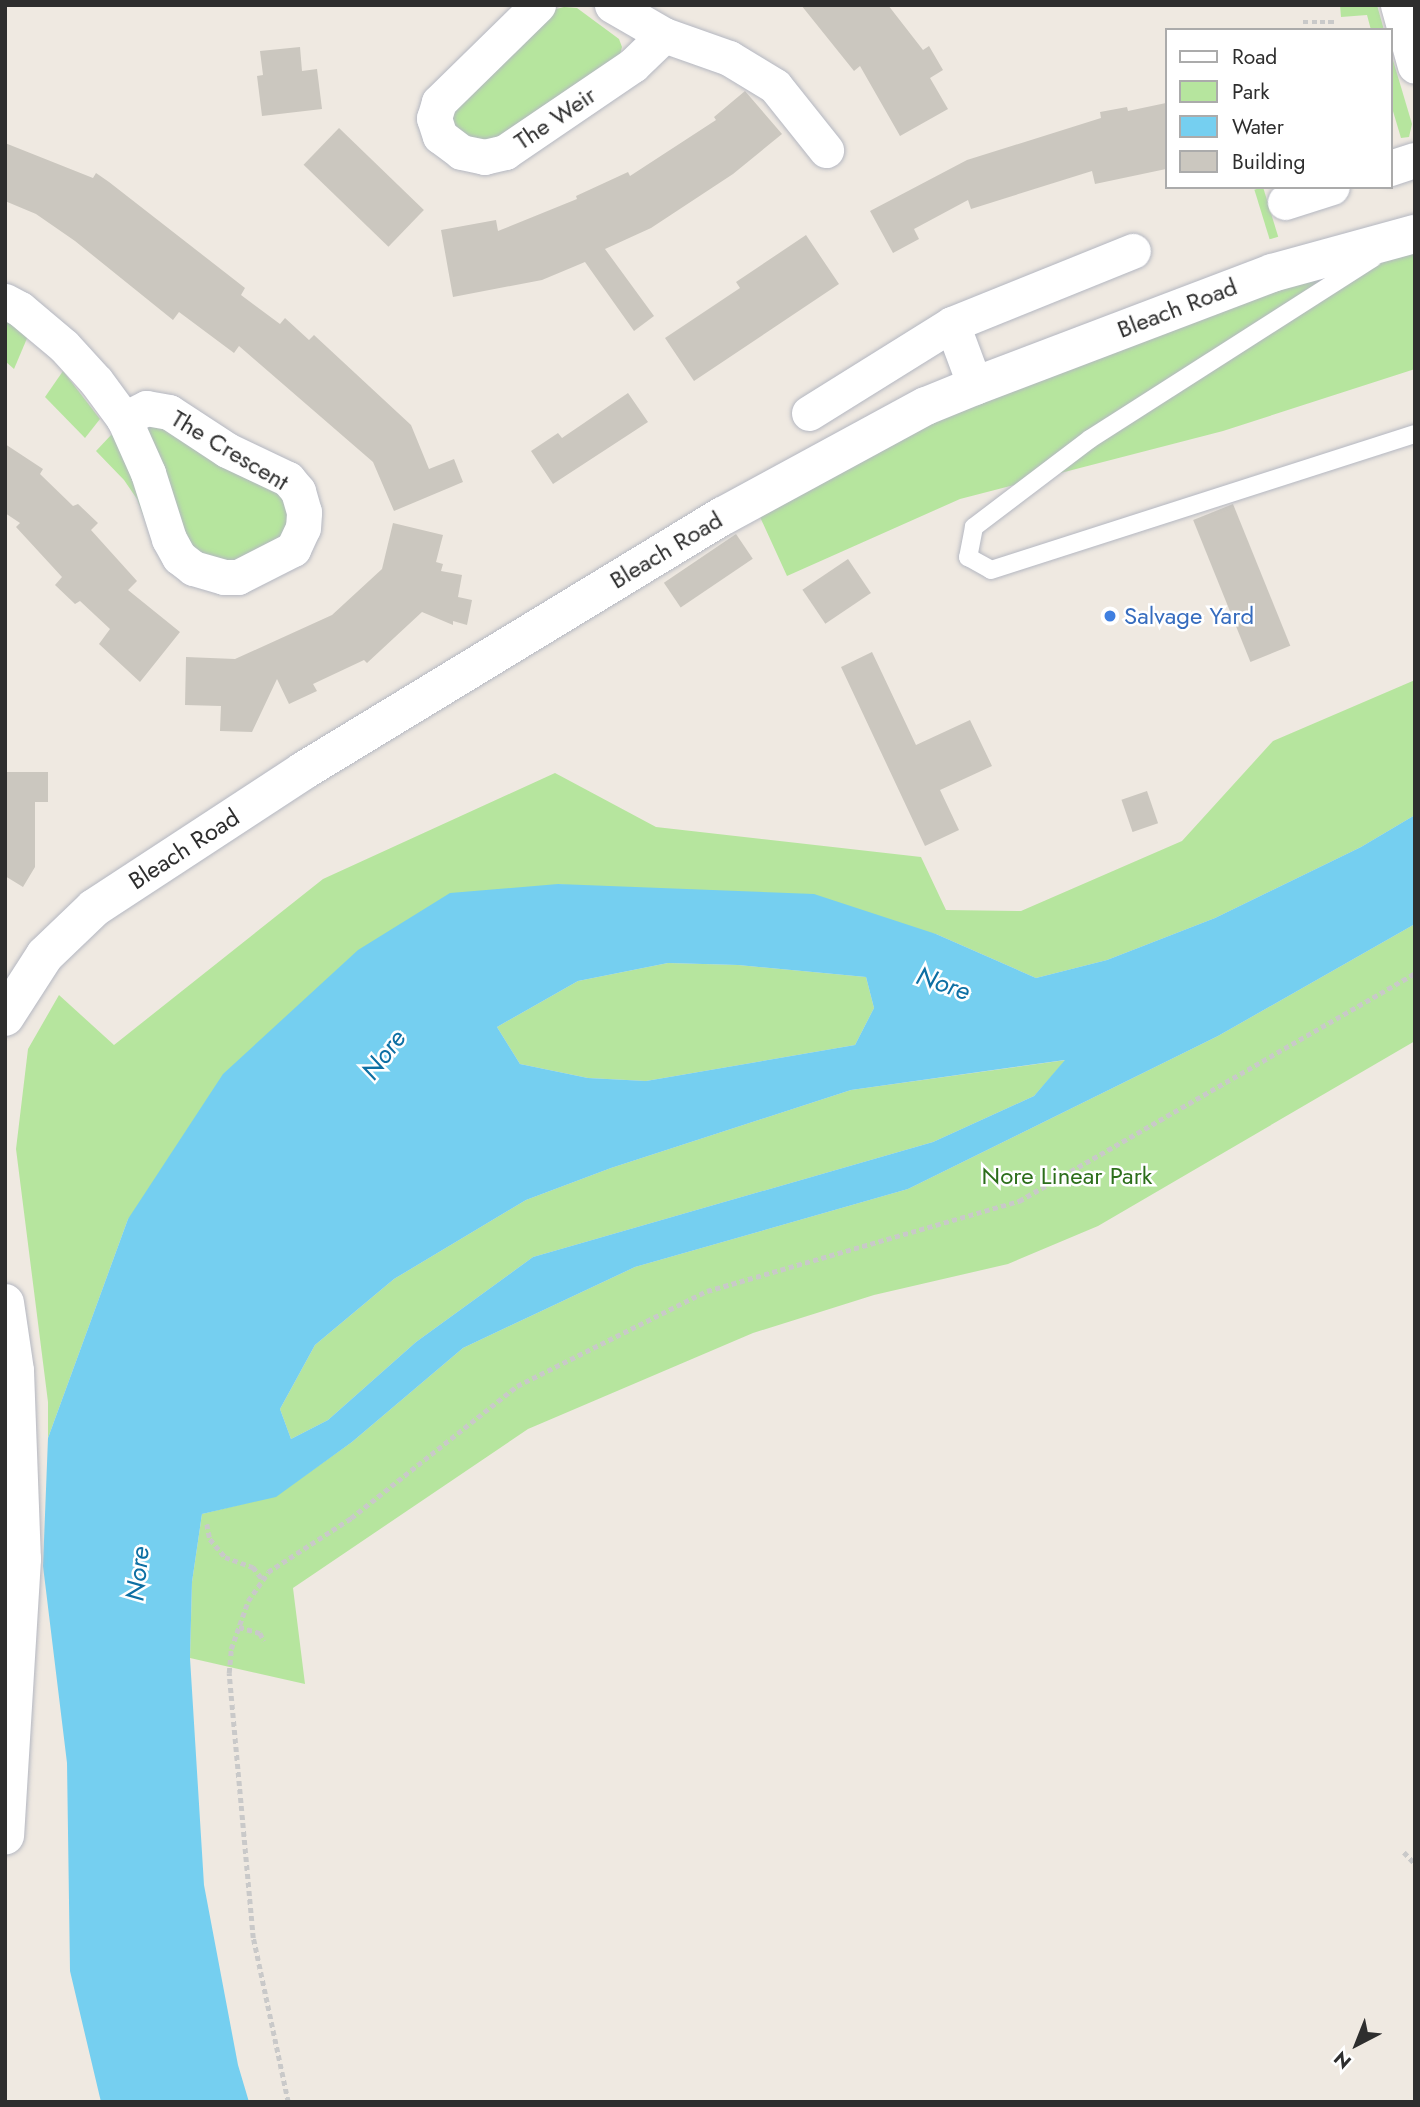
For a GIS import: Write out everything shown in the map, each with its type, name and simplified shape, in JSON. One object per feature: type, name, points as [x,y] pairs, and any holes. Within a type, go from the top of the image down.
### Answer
[{"type":"street","name":"The Weir","points":[[538,5],[439,102],[434,118],[440,136],[461,152],[484,157],[505,152],[633,65],[664,35]]},
{"type":"street","points":[[612,5],[664,35],[729,58],[775,86],[826,150]]},
{"type":"street","points":[[1398,5],[1415,66]]},
{"type":"street","points":[[1392,167],[1415,160]]},
{"type":"street","points":[[1285,202],[1326,189]]},
{"type":"street","name":"Bleach Road","points":[[5,1017],[45,954],[94,908],[303,771],[723,516],[926,406],[975,386],[1272,272],[1410,236]]},
{"type":"street","points":[[809,413],[952,324],[1133,251]]},
{"type":"street","name":"The Crescent","points":[[5,301],[20,309],[64,346],[96,381],[124,419],[148,473],[169,539],[179,557],[193,568],[224,578],[239,577],[293,549],[303,528],[304,512],[298,491],[288,479],[227,450],[169,412],[146,408],[124,419]]},
{"type":"street","points":[[952,324],[975,386]]},
{"type":"street","points":[[5,1303],[15,1371],[22,1559],[12,1600],[5,1835]]},
{"type":"lane","points":[[1410,236],[1090,439],[974,527],[968,557],[991,570],[1415,434]]},
{"type":"path","points":[[1303,22],[1338,22]]},
{"type":"path","points":[[288,2102],[253,1938],[229,1673],[231,1649],[248,1601],[268,1572],[351,1518],[517,1386],[707,1291],[1019,1200],[1415,973]]},
{"type":"path","points":[[207,1524],[210,1539],[225,1557],[253,1567],[263,1580]]},
{"type":"path","points":[[239,1627],[260,1633],[264,1641]]},
{"type":"path","points":[[1404,1852],[1415,1864]]},
{"type":"green space","points":[[1340,5],[1377,5],[1383,28],[1370,28],[1367,15],[1341,17]]},
{"type":"green space","points":[[577,8],[619,39],[622,47],[619,58],[498,141],[466,143],[445,110],[556,9]]},
{"type":"green space","points":[[1392,57],[1412,124],[1409,137],[1401,138],[1392,108]]},
{"type":"green space","points":[[1256,189],[1264,189],[1278,237],[1270,239],[1254,190]]},
{"type":"green space","points":[[1415,251],[1415,369],[1223,431],[960,499],[787,576],[760,517],[970,403],[1272,288]]},
{"type":"green space","points":[[5,320],[28,336],[14,369],[5,361]]},
{"type":"green space","points":[[63,371],[100,419],[85,438],[45,397]]},
{"type":"green space","points":[[147,426],[167,427],[281,493],[288,510],[287,527],[280,542],[227,568],[199,559],[184,541],[145,430]]},
{"type":"green space","points":[[112,434],[130,468],[151,536],[137,499],[124,480],[96,451]]},
{"type":"green space","points":[[1415,680],[1415,815],[1361,847],[1215,918],[1107,960],[1036,978],[936,934],[558,884],[128,1219],[48,1438],[48,1402],[16,1149],[28,1049],[59,995],[114,1045],[323,879],[555,773],[656,827],[921,857],[946,910],[1021,911],[1182,841],[1273,741]]},
{"type":"green space","name":"Nore Linear Park","points":[[1415,924],[1415,1041],[1098,1226],[1008,1264],[874,1295],[753,1333],[528,1429],[293,1588],[305,1684],[190,1658],[192,1582],[202,1514],[276,1496],[352,1442],[463,1348],[635,1267],[908,1189],[1218,1036]]},
{"type":"green space","points":[[668,963],[738,965],[866,977],[874,1008],[855,1045],[646,1081],[588,1078],[520,1064],[497,1027],[578,981]]},
{"type":"green space","points":[[1066,1060],[1034,1096],[933,1142],[533,1257],[416,1342],[328,1420],[291,1439],[280,1409],[315,1345],[394,1279],[526,1200],[611,1168],[851,1090]]},
{"type":"water","name":"Nore","points":[[1415,815],[1415,924],[1218,1036],[908,1189],[635,1267],[463,1348],[352,1442],[276,1497],[202,1514],[192,1582],[190,1658],[204,1885],[238,2065],[249,2102],[101,2102],[70,1971],[67,1763],[43,1566],[48,1438],[128,1219],[223,1074],[358,950],[450,893],[558,884],[814,894],[936,934],[1036,978],[1107,960],[1215,918],[1361,847]],"holes":[[[668,963],[738,965],[866,977],[874,1008],[855,1045],[646,1081],[588,1078],[520,1064],[497,1027],[578,981]],[[1065,1060],[1034,1096],[933,1142],[533,1257],[416,1342],[328,1420],[291,1439],[280,1409],[315,1345],[394,1279],[526,1200],[611,1168],[851,1090]]]},
{"type":"building","points":[[801,5],[888,5],[923,50],[929,46],[943,70],[930,78],[948,109],[900,136],[860,66],[854,71]]},
{"type":"building","points":[[300,47],[302,71],[317,69],[322,109],[262,116],[257,76],[263,75],[260,51]]},
{"type":"building","points":[[745,91],[782,134],[733,174],[651,228],[605,249],[654,316],[634,331],[585,262],[542,280],[453,297],[441,230],[496,220],[498,231],[577,199],[576,196],[628,172],[630,176],[716,120],[714,117]]},
{"type":"building","points":[[1164,103],[1164,169],[1095,184],[1092,171],[971,209],[968,200],[914,229],[919,239],[893,253],[870,211],[967,160],[1101,118],[1100,112],[1127,107],[1128,111]]},
{"type":"building","points":[[339,128],[424,210],[388,247],[304,165]]},
{"type":"building","points":[[5,143],[93,178],[96,173],[109,182],[245,288],[241,295],[280,324],[285,318],[309,340],[314,335],[411,425],[429,469],[454,459],[463,482],[394,511],[373,462],[239,346],[234,353],[179,312],[173,320],[75,241],[36,214],[5,201]]},
{"type":"building","points":[[806,235],[839,284],[694,381],[665,338],[740,288],[736,282]]},
{"type":"building","points":[[628,393],[648,422],[553,484],[531,451],[558,433],[562,438]]},
{"type":"building","points":[[5,444],[43,469],[40,474],[73,506],[78,504],[98,523],[91,530],[137,581],[128,590],[180,632],[140,682],[99,644],[110,629],[80,601],[75,604],[55,585],[62,577],[16,527],[20,523],[5,513]]},
{"type":"building","points":[[1233,504],[1290,646],[1250,662],[1193,520]]},
{"type":"building","points":[[393,523],[443,535],[436,562],[443,564],[441,571],[462,575],[458,597],[472,600],[467,625],[453,621],[453,625],[422,612],[367,663],[364,660],[313,684],[317,691],[289,704],[277,679],[252,732],[220,731],[221,706],[185,705],[186,657],[235,659],[332,615],[382,569]]},
{"type":"building","points":[[736,534],[753,559],[681,608],[664,583]]},
{"type":"building","points":[[848,559],[871,593],[825,624],[802,590]]},
{"type":"building","points":[[872,652],[916,745],[970,720],[992,766],[940,790],[959,830],[925,846],[841,667]]},
{"type":"building","points":[[5,772],[48,772],[48,802],[35,802],[35,867],[23,887],[5,876]]},
{"type":"building","points":[[1147,791],[1158,823],[1133,832],[1121,800]]},
{"type":"place","name":"Salvage Yard","points":[[1110,616]]}]
